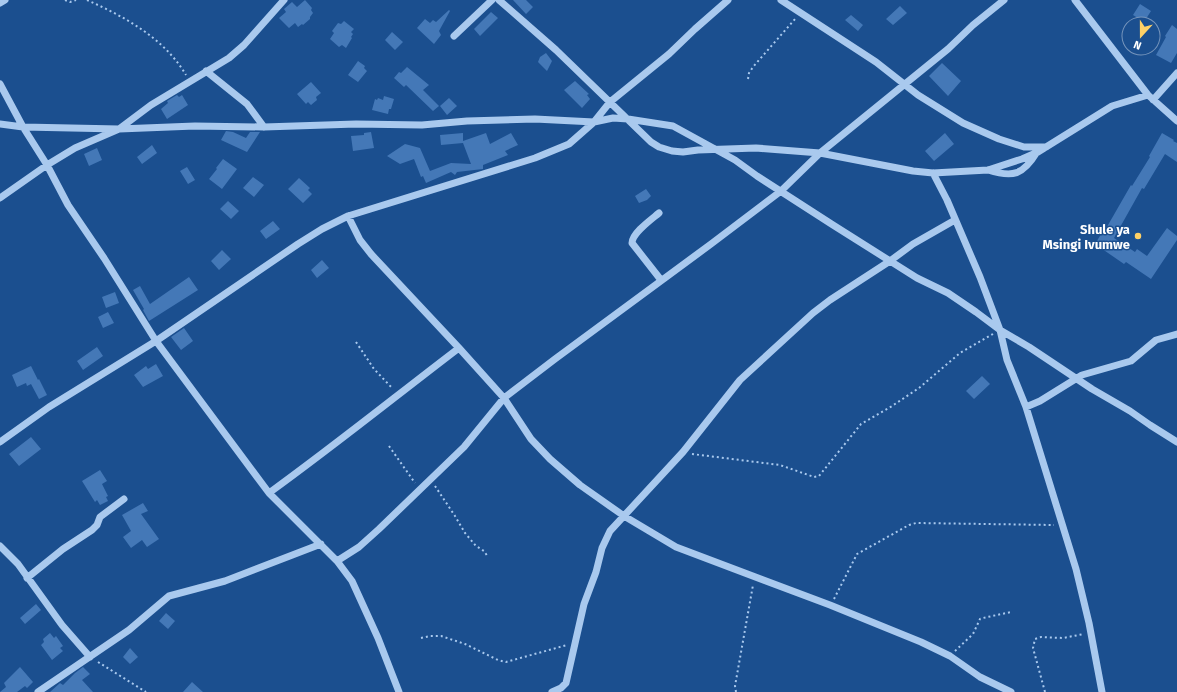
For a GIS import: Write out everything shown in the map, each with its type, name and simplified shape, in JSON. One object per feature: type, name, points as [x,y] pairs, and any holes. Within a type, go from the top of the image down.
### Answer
[{"type":"street","points":[[0,3],[5,0]]},
{"type":"street","points":[[0,198],[47,165],[75,148],[119,129],[151,105],[230,58],[284,0]]},
{"type":"street","points":[[454,36],[492,0]]},
{"type":"street","points":[[499,0],[556,50],[651,142],[659,147],[672,151],[683,152],[756,148],[820,153],[913,171],[933,173],[988,170],[1038,152],[1112,106],[1150,97],[1177,73]]},
{"type":"street","points":[[0,442],[49,407],[156,342],[322,229],[348,216],[487,174],[535,158],[569,144],[594,122],[610,102],[669,54],[695,28],[728,0]]},
{"type":"street","points":[[781,0],[800,14],[876,62],[904,85],[933,105],[963,123],[999,139],[1024,147],[1046,147]]},
{"type":"street","points":[[337,561],[359,547],[379,529],[464,446],[504,398],[781,191],[820,153],[948,49],[973,25],[1004,0]]},
{"type":"street","points":[[1075,0],[1150,97],[1177,121]]},
{"type":"street","points":[[206,71],[247,104],[264,127]]},
{"type":"street","points":[[0,84],[23,127],[47,165],[68,205],[104,258],[156,342],[269,493],[337,561],[352,581],[378,638],[399,692]]},
{"type":"street","points":[[0,124],[23,127],[119,129],[195,126],[264,127],[356,124],[422,125],[467,121],[535,119],[594,122],[613,118],[673,126],[735,160],[757,176],[890,261],[948,294],[1000,330],[1036,351],[1108,400],[1130,411],[1177,442]]},
{"type":"street","points":[[988,170],[1012,175],[1023,169],[1032,161],[1038,152]]},
{"type":"street","points":[[933,173],[980,277],[1000,330],[1007,360],[1026,407],[1076,569],[1091,633],[1102,692]]},
{"type":"street","points":[[660,213],[635,234],[632,239],[632,243],[661,280]]},
{"type":"street","points":[[348,216],[360,240],[371,254],[504,398],[531,439],[550,459],[580,484],[624,516],[676,547],[830,605],[921,642],[950,656],[980,677],[1011,692]]},
{"type":"street","points":[[552,692],[561,688],[566,683],[584,604],[596,572],[604,544],[610,531],[682,452],[740,380],[813,312],[913,244],[955,220]]},
{"type":"street","points":[[1026,407],[1040,401],[1088,373],[1131,361],[1156,340],[1177,334]]},
{"type":"street","points":[[269,493],[329,449],[459,348]]},
{"type":"street","points":[[27,578],[63,549],[92,530],[97,525],[100,517],[124,499]]},
{"type":"street","points":[[38,692],[129,630],[169,596],[225,581],[320,544]]},
{"type":"street","points":[[0,546],[18,564],[62,625],[90,657]]},
{"type":"path","points":[[65,0],[70,2],[76,0]]},
{"type":"path","points":[[87,0],[126,20],[155,39],[169,51],[190,81]]},
{"type":"path","points":[[748,79],[753,67],[800,14]]},
{"type":"path","points":[[682,452],[714,458],[780,466],[814,477],[819,476],[861,424],[919,388],[960,353],[1000,330]]},
{"type":"path","points":[[356,342],[374,369],[398,394]]},
{"type":"path","points":[[389,446],[419,489]]},
{"type":"path","points":[[430,478],[465,533],[476,546],[484,551],[488,557]]},
{"type":"path","points":[[830,605],[857,554],[909,525],[1063,525]]},
{"type":"path","points":[[736,692],[735,686],[754,576]]},
{"type":"path","points":[[950,656],[973,634],[982,618],[1011,612]]},
{"type":"path","points":[[1045,692],[1033,648],[1035,639],[1041,637],[1063,638],[1091,633]]},
{"type":"path","points":[[421,638],[441,636],[465,644],[506,662],[576,643]]},
{"type":"path","points":[[90,657],[146,692]]},
{"type":"building","points":[[305,0],[312,8],[311,10],[313,13],[310,19],[303,25],[302,24],[298,27],[295,23],[289,28],[279,18],[286,12],[284,9],[292,2],[297,7]]},
{"type":"building","points":[[513,0],[526,0],[533,7],[526,14]]},
{"type":"building","points":[[1140,4],[1151,11],[1148,16],[1133,15]]},
{"type":"building","points":[[900,6],[907,13],[893,25],[886,19]]},
{"type":"building","points":[[449,10],[450,11],[439,31],[441,35],[434,44],[417,28],[425,19],[430,23],[433,20],[436,22]]},
{"type":"building","points":[[491,12],[498,18],[480,36],[474,29]]},
{"type":"building","points":[[851,15],[863,25],[858,31],[845,20]]},
{"type":"building","points":[[344,21],[354,29],[351,32],[353,34],[351,37],[352,38],[346,48],[342,45],[339,47],[330,39],[334,33],[332,31],[338,23],[341,24]]},
{"type":"building","points":[[1172,25],[1177,29],[1177,53],[1171,63],[1158,56],[1161,56],[1161,46],[1166,37],[1165,36]]},
{"type":"building","points":[[392,32],[403,42],[395,50],[385,40]]},
{"type":"building","points":[[546,53],[552,61],[547,71],[538,62],[540,57]]},
{"type":"building","points":[[358,61],[365,66],[364,68],[367,71],[358,82],[348,75]]},
{"type":"building","points":[[942,63],[961,81],[948,96],[929,76]]},
{"type":"building","points":[[407,67],[429,85],[423,90],[439,106],[433,111],[406,85],[404,87],[394,78],[399,72],[401,73]]},
{"type":"building","points":[[575,81],[589,94],[587,95],[590,99],[582,108],[564,90]]},
{"type":"building","points":[[311,82],[321,93],[316,97],[317,100],[311,105],[308,102],[306,104],[297,94]]},
{"type":"building","points":[[177,95],[179,97],[182,95],[188,105],[167,119],[161,109],[168,103],[167,101]]},
{"type":"building","points":[[384,96],[394,99],[388,114],[372,110],[375,99],[377,100],[378,98],[383,100]]},
{"type":"building","points":[[449,98],[457,106],[447,115],[440,106]]},
{"type":"building","points":[[226,131],[233,132],[246,138],[250,132],[260,132],[247,152],[221,140]]},
{"type":"building","points":[[371,132],[374,148],[353,151],[351,136],[364,135],[364,133]]},
{"type":"building","points":[[463,133],[463,141],[486,133],[490,144],[511,133],[518,145],[505,151],[508,155],[483,165],[483,169],[457,172],[455,175],[451,172],[426,183],[423,176],[421,177],[414,159],[400,164],[387,156],[405,144],[420,148],[430,171],[451,163],[471,164],[463,143],[441,145],[440,135]]},
{"type":"building","points":[[945,133],[954,144],[934,161],[925,151]]},
{"type":"building","points":[[1162,133],[1177,143],[1177,162],[1165,154],[1144,189],[1142,188],[1114,238],[1135,252],[1137,249],[1147,256],[1167,228],[1177,236],[1177,240],[1151,279],[1126,262],[1124,264],[1095,244],[1150,157],[1149,156]]},
{"type":"building","points":[[152,145],[157,153],[142,164],[137,157]]},
{"type":"building","points":[[97,148],[102,160],[89,166],[84,154]]},
{"type":"building","points":[[223,159],[237,169],[222,189],[209,179]]},
{"type":"building","points":[[187,167],[195,180],[188,184],[180,171]]},
{"type":"building","points":[[253,177],[264,185],[254,197],[243,188]]},
{"type":"building","points":[[299,178],[310,188],[308,190],[312,194],[303,203],[288,189]]},
{"type":"building","points":[[646,189],[651,196],[647,200],[639,203],[635,196]]},
{"type":"building","points":[[228,201],[239,211],[231,219],[220,209]]},
{"type":"building","points":[[273,221],[280,229],[266,239],[260,231]]},
{"type":"building","points":[[222,250],[231,259],[219,270],[211,261]]},
{"type":"building","points":[[322,260],[329,268],[317,278],[311,270]]},
{"type":"building","points":[[189,277],[198,290],[149,321],[133,290],[140,286],[150,304]]},
{"type":"building","points":[[115,292],[119,303],[106,308],[102,297]]},
{"type":"building","points":[[108,312],[114,323],[103,328],[98,317]]},
{"type":"building","points":[[184,328],[193,341],[181,350],[171,337]]},
{"type":"building","points":[[97,347],[103,356],[83,370],[77,361]]},
{"type":"building","points":[[156,364],[163,376],[143,387],[134,375],[146,366],[148,369]]},
{"type":"building","points":[[31,366],[47,395],[39,399],[31,384],[27,386],[26,383],[17,387],[12,375]]},
{"type":"building","points":[[982,376],[990,384],[974,399],[966,391]]},
{"type":"building","points":[[31,437],[41,449],[19,466],[9,454]]},
{"type":"building","points":[[100,470],[107,481],[102,484],[108,496],[106,497],[108,501],[100,505],[97,500],[95,502],[82,481]]},
{"type":"building","points":[[143,503],[148,511],[141,514],[159,539],[147,547],[142,540],[131,548],[123,537],[131,531],[122,515]]},
{"type":"building","points":[[36,604],[41,610],[25,624],[20,618]]},
{"type":"building","points":[[166,613],[175,621],[168,629],[159,621]]},
{"type":"building","points":[[50,633],[54,638],[56,636],[63,646],[60,648],[63,651],[52,660],[41,645],[44,642],[43,639]]},
{"type":"building","points":[[130,648],[138,657],[130,664],[123,657]]},
{"type":"building","points":[[20,667],[33,682],[27,688],[25,686],[17,692],[0,692],[6,687],[4,683]]},
{"type":"building","points":[[83,667],[90,674],[82,680],[93,692],[50,692],[60,683],[63,685]]},
{"type":"building","points":[[192,682],[203,692],[183,692]]},
{"type":"place","name":"Shule ya Msingi Ivumwe","points":[[1138,236]]}]
